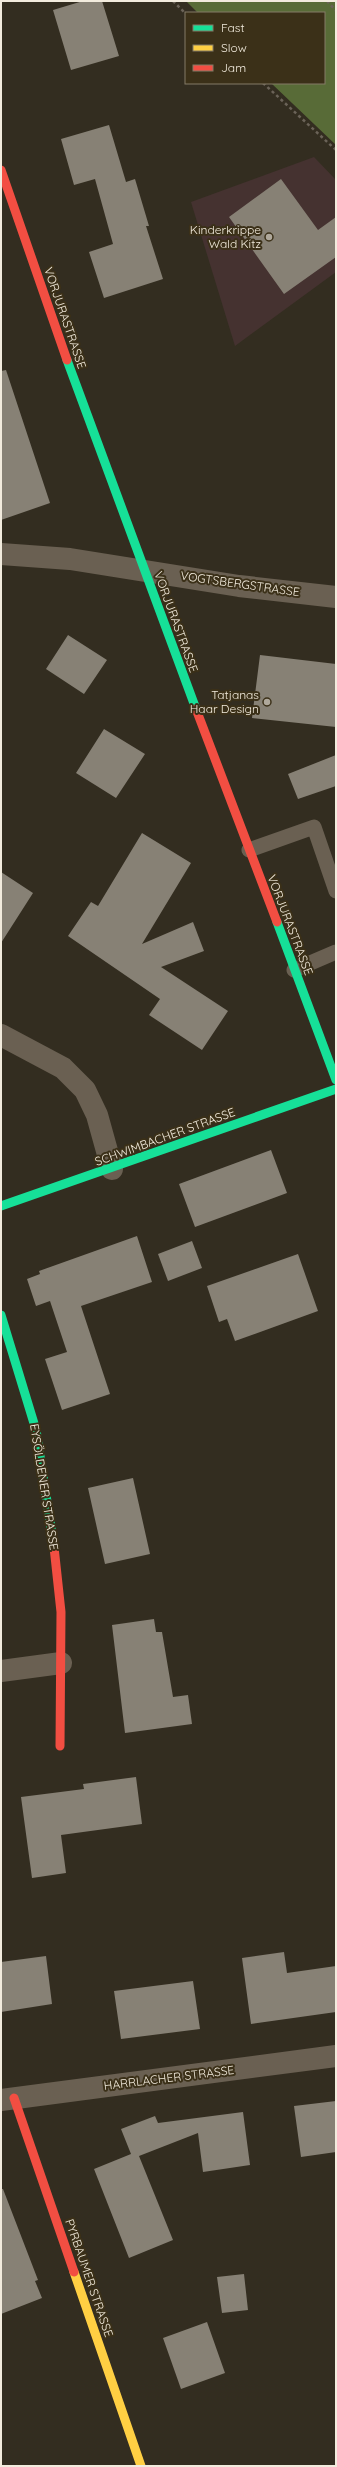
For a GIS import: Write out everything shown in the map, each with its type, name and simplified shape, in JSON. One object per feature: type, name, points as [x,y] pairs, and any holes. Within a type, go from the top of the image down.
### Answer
[{"type":"street","name":"VORJURASTRASSE","points":[[1,170],[94,438],[336,1080]]},
{"type":"street","name":"VOGTSBERGSTRASSE","points":[[1,554],[70,559],[143,569],[239,586],[336,597]]},
{"type":"street","points":[[1,1035],[63,1068],[85,1090],[97,1115],[112,1169]]},
{"type":"street","name":"SCHWIMBACHER STRASSE","points":[[1,1206],[112,1169],[336,1089]]},
{"type":"street","name":"EYSÖLDENER STRASSE","points":[[1,1315],[27,1394],[44,1473],[57,1567],[61,1612],[60,1746]]},
{"type":"street","points":[[1,1671],[61,1663]]},
{"type":"street","name":"HARRLACHER STRASSE","points":[[8,2099],[336,2056]]},
{"type":"street","name":"PYRBAUMER STRASSE","points":[[8,2099],[141,2466]]},
{"type":"lane","points":[[249,850],[314,827],[336,891]]},
{"type":"lane","points":[[294,970],[336,952]]},
{"type":"path","points":[[173,1],[185,13]]},
{"type":"path","points":[[327,1],[336,11]]},
{"type":"path","points":[[264,84],[336,150]]},
{"type":"shaded area","name":"Kinderkrippe Wald Kitz","points":[[314,157],[336,180],[336,272],[235,346],[191,202]]},
{"type":"green space","points":[[186,1],[336,1],[336,145],[272,84],[325,84],[325,12],[197,12]]},
{"type":"building","points":[[83,1],[102,1],[119,56],[71,70],[53,10]]},
{"type":"building","points":[[109,125],[126,182],[135,179],[149,226],[146,226],[163,279],[104,298],[89,252],[113,244],[95,179],[74,185],[61,139]]},
{"type":"building","points":[[281,179],[318,230],[336,217],[336,257],[284,294],[229,217]]},
{"type":"building","points":[[6,370],[50,503],[1,520],[1,371]]},
{"type":"building","points":[[68,635],[107,660],[84,694],[46,669]]},
{"type":"building","points":[[260,655],[336,664],[336,727],[252,718]]},
{"type":"building","points":[[104,729],[145,754],[116,798],[76,773]]},
{"type":"building","points":[[336,755],[336,786],[298,799],[288,774]]},
{"type":"building","points":[[142,833],[191,863],[142,944],[193,922],[204,951],[161,967],[228,1011],[202,1050],[149,1015],[160,999],[68,936],[91,902],[98,906]]},
{"type":"building","points":[[1,872],[33,893],[1,943]]},
{"type":"building","points":[[271,1150],[287,1193],[195,1227],[179,1184]]},
{"type":"building","points":[[137,1236],[152,1282],[81,1306],[110,1394],[62,1410],[45,1359],[67,1352],[50,1301],[36,1306],[27,1279],[40,1274],[39,1271]]},
{"type":"building","points":[[192,1241],[202,1268],[168,1281],[158,1254]]},
{"type":"building","points":[[298,1254],[318,1311],[235,1341],[227,1319],[219,1322],[207,1286]]},
{"type":"building","points":[[133,1478],[150,1554],[105,1564],[88,1488]]},
{"type":"building","points":[[154,1619],[156,1632],[162,1632],[173,1697],[188,1695],[192,1724],[125,1733],[112,1625]]},
{"type":"building","points":[[136,1777],[142,1824],[61,1835],[66,1873],[32,1878],[21,1797],[84,1789],[83,1784]]},
{"type":"building","points":[[284,1952],[287,1973],[336,1966],[336,2012],[251,2024],[242,1958]]},
{"type":"building","points":[[46,1956],[52,2004],[1,2012],[1,1962]]},
{"type":"building","points":[[193,1981],[200,2029],[121,2039],[114,1991]]},
{"type":"building","points":[[336,2101],[336,2152],[301,2157],[294,2106]]},
{"type":"building","points":[[243,2112],[250,2165],[203,2172],[198,2133],[139,2156],[173,2240],[129,2258],[94,2169],[131,2154],[121,2129],[155,2116],[158,2123]]},
{"type":"building","points":[[1,2189],[3,2189],[38,2280],[35,2281],[42,2298],[1,2314]]},
{"type":"building","points":[[244,2274],[248,2310],[222,2313],[217,2277]]},
{"type":"building","points":[[207,2322],[225,2373],[181,2389],[163,2338]]},
{"type":"traffic: fast","points":[[67,360],[196,709]]},
{"type":"traffic: fast","points":[[277,922],[336,1080]]},
{"type":"traffic: fast","points":[[1,1206],[336,1089]]},
{"type":"traffic: fast","points":[[1,1315],[36,1430],[54,1547]]},
{"type":"traffic: slow","points":[[74,2272],[141,2466]]},
{"type":"traffic: jam","points":[[1,170],[67,360]]},
{"type":"traffic: jam","points":[[196,709],[277,922]]},
{"type":"traffic: jam","points":[[54,1547],[61,1612],[60,1746]]},
{"type":"traffic: jam","points":[[14,2098],[74,2272]]},
{"type":"place","name":"Kinderkrippe Wald Kitz","points":[[269,237]]},
{"type":"place","name":"Tatjanas Haar Design","points":[[267,702]]}]
